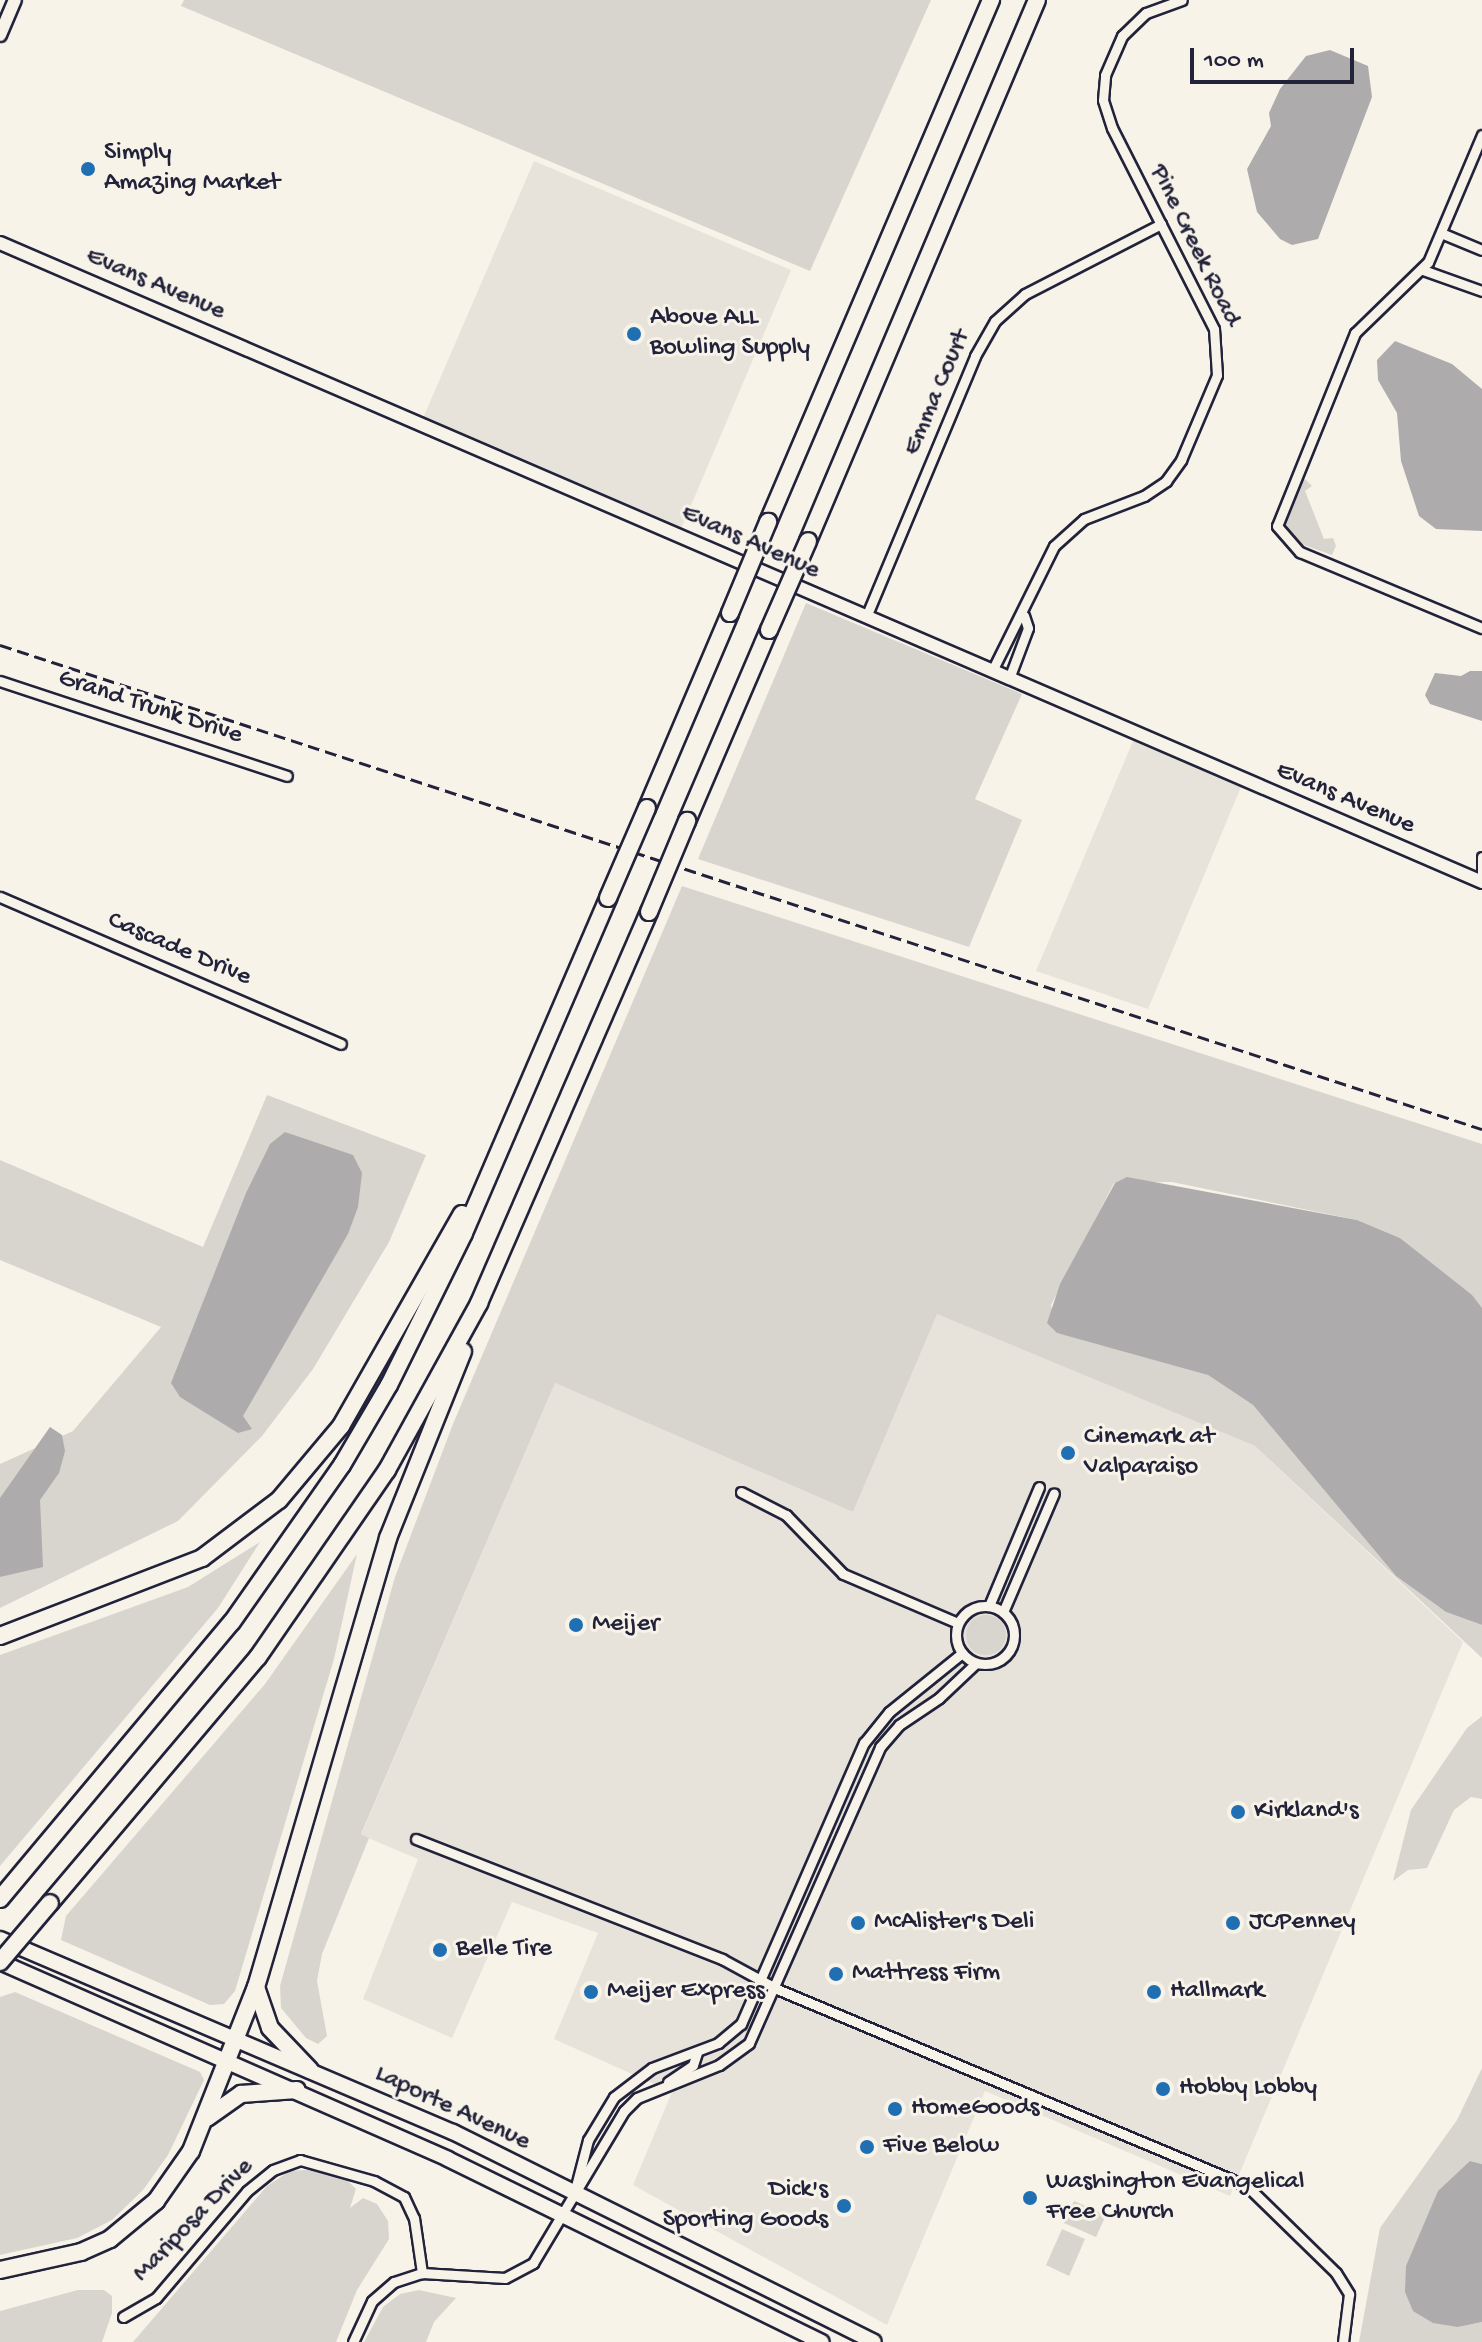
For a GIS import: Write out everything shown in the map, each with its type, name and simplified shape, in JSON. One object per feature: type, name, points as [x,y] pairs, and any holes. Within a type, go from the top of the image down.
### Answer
[{"type":"highway","points":[[5,1893],[232,1622],[342,1465],[426,1314],[500,1151],[991,0]]},
{"type":"highway","points":[[0,2270],[81,2252],[136,2220],[176,2177],[206,2119],[256,1987],[383,1553],[479,1303],[808,541],[1037,0]]},
{"type":"highway","points":[[0,1636],[202,1558],[279,1500],[315,1461],[354,1405],[500,1151]]},
{"type":"highway","points":[[0,1962],[249,1669],[307,1591],[387,1470],[479,1303]]},
{"type":"highway","points":[[256,1987],[270,2028],[310,2070]]},
{"type":"highway","points":[[206,2119],[241,2094],[297,2090]]},
{"type":"main road","name":"Laporte Avenue","points":[[0,1939],[453,2132],[573,2195],[874,2342]]},
{"type":"main road","name":"Laporte Avenue","points":[[0,1962],[297,2090],[822,2342]]},
{"type":"street","points":[[0,35],[15,0]]},
{"type":"street","name":"Pine Creek Road","points":[[993,669],[1012,623],[1024,616],[1054,546],[1071,527],[1144,496],[1166,481],[1214,385],[1218,340],[1110,125],[1103,87],[1116,47],[1130,26],[1153,10],[1182,0]]},
{"type":"street","points":[[1482,135],[1423,270],[1355,333],[1277,526],[1288,545],[1300,552],[1482,628]]},
{"type":"street","name":"Emma Court","points":[[866,617],[975,356],[995,321],[1025,294],[1161,224]]},
{"type":"street","points":[[1441,233],[1482,250]]},
{"type":"street","name":"Evans Avenue","points":[[0,243],[1482,882]]},
{"type":"street","points":[[1423,270],[1482,291]]},
{"type":"street","name":"Pine Creek Road","points":[[1010,676],[1028,628],[1024,616]]},
{"type":"street","name":"Grand Trunk Drive","points":[[0,681],[287,776]]},
{"type":"street","points":[[1482,857],[1482,873]]},
{"type":"street","name":"Cascade Drive","points":[[0,897],[341,1044]]},
{"type":"street","points":[[989,1606],[1039,1487]]},
{"type":"street","points":[[741,1492],[797,1524],[843,1574],[958,1623]]},
{"type":"street","points":[[1003,1612],[1054,1493]]},
{"type":"street","points":[[353,2342],[378,2294],[422,2273],[490,2278],[521,2273],[543,2252],[573,2195],[592,2172],[624,2111],[637,2098],[735,2055],[762,2023],[880,1747],[899,1725],[939,1698],[976,1663],[997,1661],[1012,1646],[1013,1627],[1003,1612],[989,1606],[973,1608],[958,1623]]},
{"type":"street","points":[[958,1623],[962,1653],[976,1663]]},
{"type":"street","points":[[573,2195],[577,2166],[614,2097],[652,2068],[697,2053],[741,2024],[864,1743],[889,1712],[962,1653]]},
{"type":"street","points":[[416,1839],[722,1959],[777,1989],[1247,2186],[1336,2273],[1349,2294],[1343,2342]]},
{"type":"street","points":[[662,2087],[693,2065],[697,2053]]},
{"type":"street","name":"Mariposa Drive","points":[[123,2317],[156,2298],[247,2191],[273,2170],[300,2160],[361,2177],[404,2197],[414,2218],[422,2273]]},
{"type":"shaded area","points":[[184,0],[931,0],[810,271],[181,6]]},
{"type":"shaded area","points":[[1330,50],[1368,66],[1372,97],[1318,239],[1292,245],[1280,239],[1257,212],[1247,169],[1271,126],[1269,113],[1280,89],[1306,56]]},
{"type":"shaded area","points":[[534,161],[791,270],[681,529],[423,418]]},
{"type":"shaded area","points":[[1395,341],[1452,364],[1482,389],[1482,531],[1436,529],[1419,516],[1401,461],[1397,413],[1378,380],[1377,360]]},
{"type":"shaded area","points":[[1305,479],[1312,486],[1305,491],[1324,539],[1333,538],[1336,546],[1332,555],[1295,542],[1286,531],[1283,522],[1298,481]]},
{"type":"shaded area","points":[[806,603],[1022,694],[975,799],[1022,820],[969,947],[698,859]]},
{"type":"shaded area","points":[[1470,671],[1482,671],[1482,721],[1430,704],[1425,695],[1435,673],[1461,676]]},
{"type":"shaded area","points":[[1133,741],[1241,787],[1148,1009],[1036,971]]},
{"type":"shaded area","points":[[682,886],[1482,1144],[1482,1308],[1400,1238],[1357,1220],[1172,1182],[1114,1183],[1051,1305],[1057,1333],[1168,1360],[1208,1375],[1253,1405],[1396,1576],[1446,1612],[1482,1625],[1482,1658],[1255,1446],[937,1314],[853,1512],[555,1383],[361,1834],[369,1838],[322,1954],[317,1981],[327,2036],[318,2044],[306,2038],[281,2008],[280,1986],[395,1577],[453,1424]]},
{"type":"shaded area","points":[[267,1095],[426,1155],[389,1242],[313,1369],[262,1436],[178,1521],[0,1608],[0,1464],[73,1431],[161,1327],[0,1260],[0,1160],[203,1247]]},
{"type":"shaded area","points":[[285,1132],[353,1155],[362,1173],[358,1207],[348,1234],[243,1416],[252,1429],[238,1433],[180,1397],[171,1383],[246,1193],[270,1144]]},
{"type":"shaded area","points":[[1127,1177],[1357,1220],[1400,1238],[1472,1295],[1482,1308],[1482,1625],[1446,1612],[1396,1576],[1253,1405],[1208,1375],[1057,1333],[1047,1323],[1060,1284],[1115,1183]]},
{"type":"shaded area","points":[[936,1313],[1255,1446],[1463,1642],[1230,2196],[985,2091],[887,2325],[633,2185],[672,2092],[554,2039],[598,1933],[512,1902],[452,2038],[363,1999],[418,1859],[361,1835],[555,1383],[853,1512]]},
{"type":"shaded area","points":[[50,1427],[62,1435],[65,1451],[59,1473],[40,1500],[43,1567],[0,1577],[0,1498]]},
{"type":"shaded area","points":[[260,1542],[218,1608],[0,1866],[0,1655],[188,1587]]},
{"type":"shaded area","points":[[357,1554],[334,1659],[235,1991],[224,2004],[210,2005],[61,1940],[66,1916],[265,1684]]},
{"type":"shaded area","points":[[986,1615],[1000,1621],[1006,1635],[1000,1649],[986,1655],[972,1649],[966,1635],[972,1621]]},
{"type":"shaded area","points":[[1482,1716],[1482,1799],[1471,1797],[1454,1810],[1427,1868],[1408,1870],[1393,1881],[1411,1810],[1467,1728]]},
{"type":"shaded area","points":[[15,1992],[200,2072],[204,2080],[168,2155],[143,2190],[112,2220],[77,2238],[0,2255],[0,1997]]},
{"type":"shaded area","points":[[1482,2068],[1482,2164],[1470,2161],[1458,2327],[1482,2322],[1482,2342],[1359,2342],[1380,2228],[1457,2120]]},
{"type":"shaded area","points":[[1470,2161],[1482,2164],[1482,2322],[1458,2327],[1433,2323],[1413,2311],[1405,2292],[1406,2266],[1438,2191]]},
{"type":"shaded area","points":[[317,2169],[346,2179],[356,2189],[350,2208],[363,2198],[377,2204],[388,2221],[389,2239],[357,2290],[336,2342],[133,2342],[267,2186],[290,2171]]},
{"type":"shaded area","points":[[1074,2201],[1106,2215],[1096,2237],[1064,2223]]},
{"type":"shaded area","points":[[1062,2229],[1085,2239],[1069,2276],[1046,2265]]},
{"type":"shaded area","points":[[78,2290],[104,2290],[112,2296],[112,2313],[102,2342],[0,2342],[0,2311]]},
{"type":"shaded area","points":[[419,2290],[456,2298],[434,2322],[426,2342],[364,2342],[383,2307],[400,2294]]},
{"type":"railway","points":[[0,645],[1482,1129]]},
{"type":"place","name":"Simply Amazing Market","points":[[88,169]]},
{"type":"place","name":"Above ALL Bowling Supply","points":[[634,334]]},
{"type":"place","name":"Cinemark at Valparaiso","points":[[1068,1453]]},
{"type":"place","name":"Meijer","points":[[576,1625]]},
{"type":"place","name":"Kirkland's","points":[[1238,1812]]},
{"type":"place","name":"McAlister's Deli","points":[[858,1923]]},
{"type":"place","name":"JCPenney","points":[[1233,1923]]},
{"type":"place","name":"Belle Tire","points":[[440,1950]]},
{"type":"place","name":"Mattress Firm","points":[[836,1974]]},
{"type":"place","name":"Meijer Express","points":[[591,1992]]},
{"type":"place","name":"Hallmark","points":[[1154,1992]]},
{"type":"place","name":"Hobby Lobby","points":[[1163,2089]]},
{"type":"place","name":"HomeGoods","points":[[895,2109]]},
{"type":"place","name":"Five Below","points":[[867,2147]]},
{"type":"place","name":"Washington Evangelical Free Church","points":[[1030,2198]]},
{"type":"place","name":"Dick's Sporting Goods","points":[[844,2206]]}]
